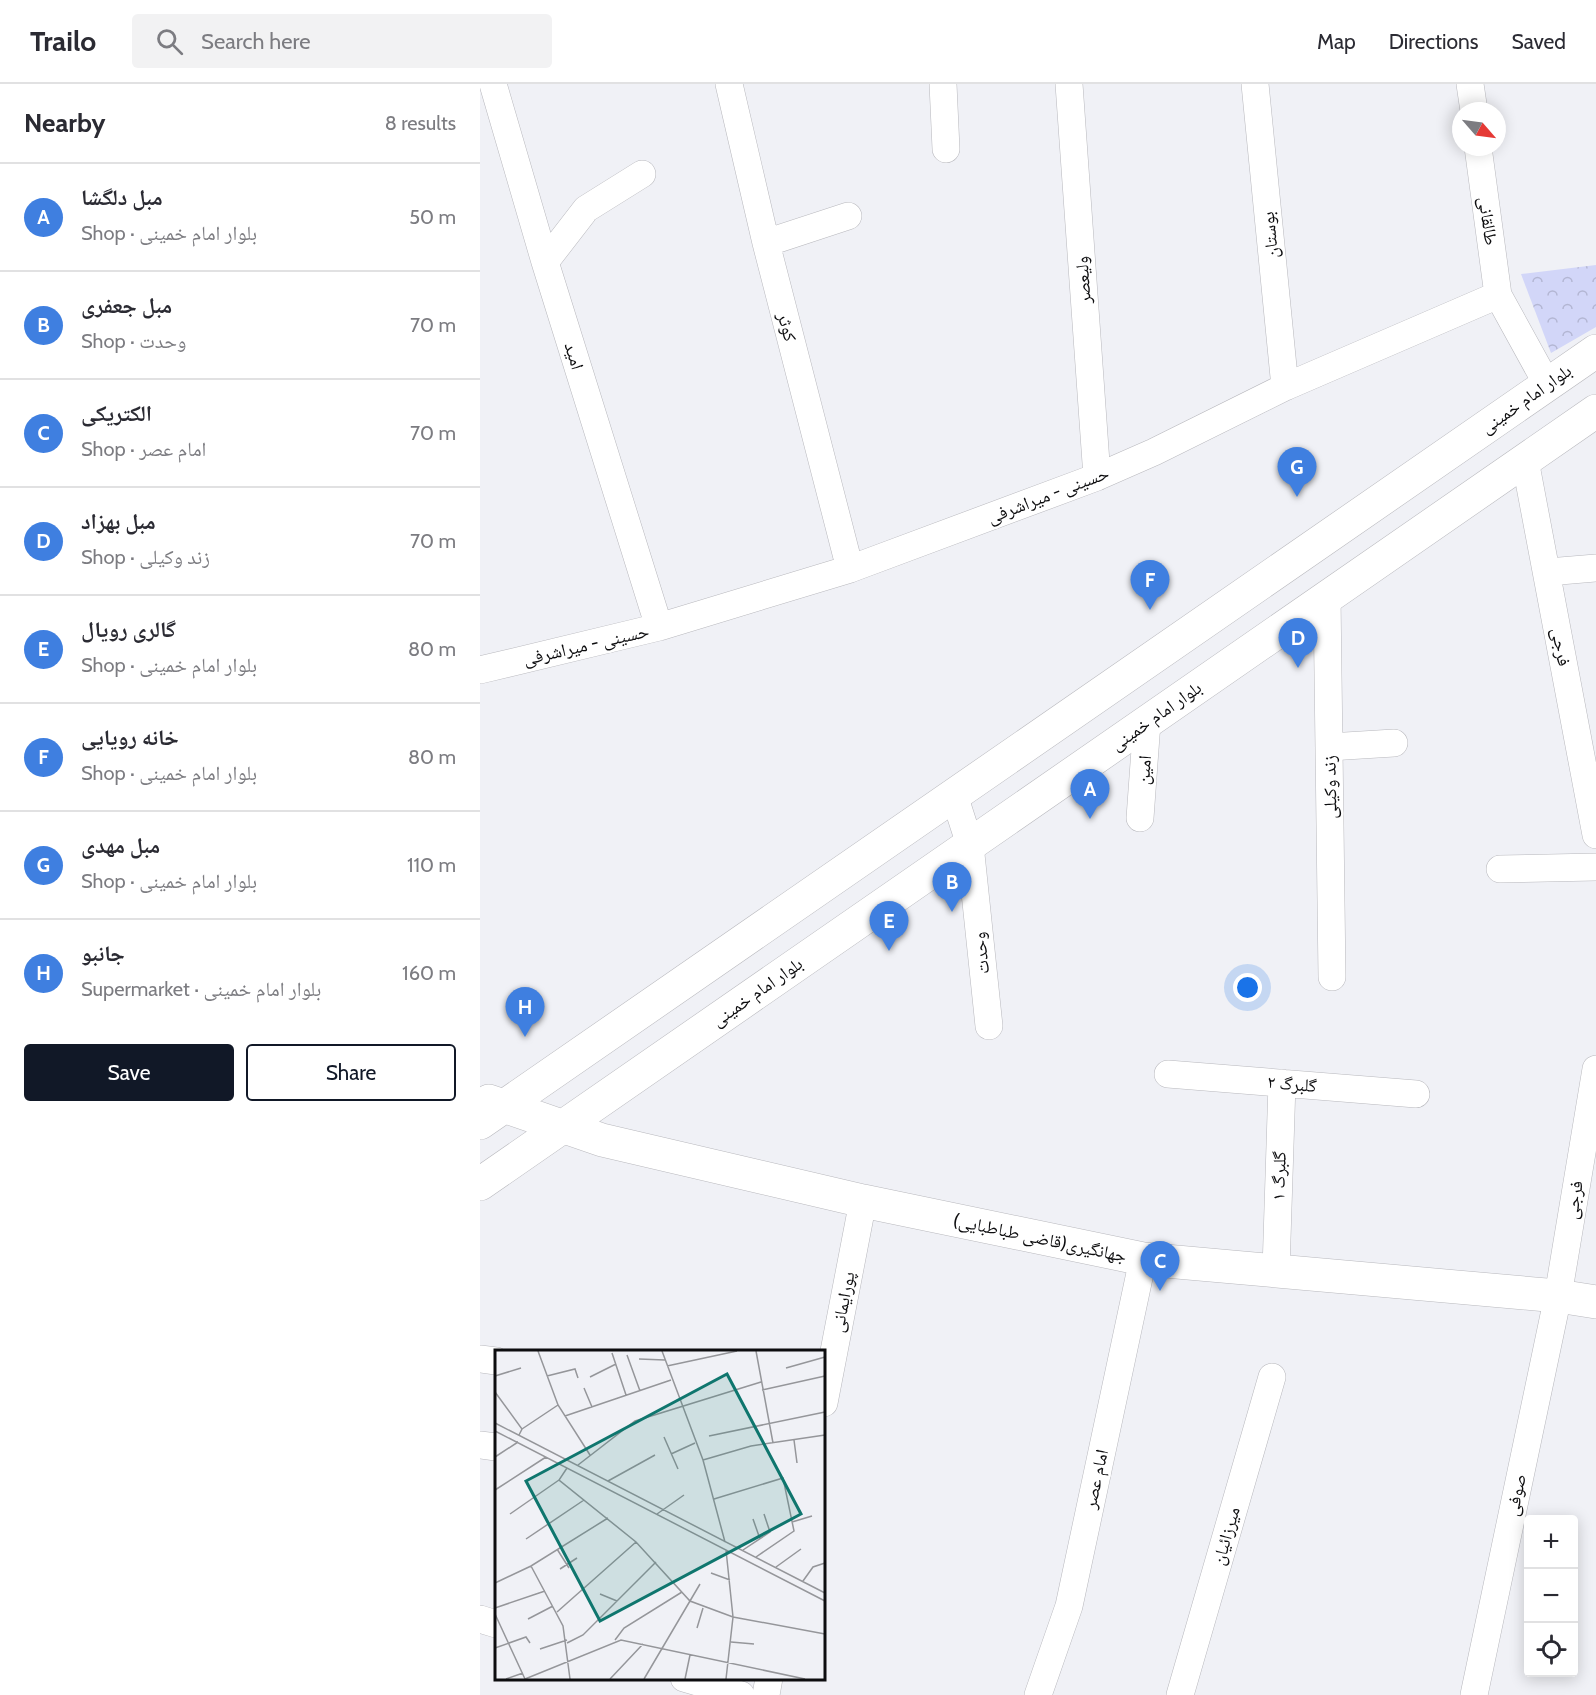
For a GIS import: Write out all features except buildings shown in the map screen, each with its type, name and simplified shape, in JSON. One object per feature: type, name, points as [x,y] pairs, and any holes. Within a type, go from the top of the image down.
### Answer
[{"type":"main road","name":"بلوار امام خمینی","points":[[488,1109],[954,795],[1596,351]]},
{"type":"main road","name":"بلوار امام خمینی","points":[[480,1184],[1596,411]]},
{"type":"main road","name":"جهانگیری(قاضی طباطبایی)","points":[[488,1109],[564,1126],[602,1140],[863,1201],[1143,1259],[1558,1296],[1596,1302]]},
{"type":"street","name":"امید","points":[[493,84],[544,262],[659,627]]},
{"type":"street","name":"کوثر","points":[[729,84],[766,243],[850,569]]},
{"type":"street","points":[[943,84],[946,149]]},
{"type":"street","name":"ولیعصر","points":[[1068,84],[1097,477]]},
{"type":"street","name":"بوستان","points":[[1255,84],[1285,387]]},
{"type":"street","points":[[1470,84],[1473,102]]},
{"type":"street","name":"طالقانی","points":[[1479,156],[1498,295]]},
{"type":"street","points":[[544,262],[586,209],[642,174]]},
{"type":"street","points":[[766,243],[848,216]]},
{"type":"street","points":[[1498,295],[1547,384]]},
{"type":"street","name":"حسینی - میراشرفی","points":[[480,670],[659,627],[850,569],[1097,477],[1154,452],[1285,387],[1498,295]]},
{"type":"street","name":"فرجی","points":[[1525,460],[1596,835]]},
{"type":"street","points":[[1548,572],[1596,568]]},
{"type":"street","name":"زند وکیلی","points":[[1327,597],[1332,977]]},
{"type":"street","name":"امین","points":[[1140,818],[1147,722]]},
{"type":"street","points":[[1329,747],[1394,743]]},
{"type":"street","name":"وحدت","points":[[954,795],[970,845],[989,1026]]},
{"type":"street","points":[[1500,869],[1596,867]]},
{"type":"street","name":"فرجی","points":[[1558,1296],[1596,1069]]},
{"type":"street","name":"گلبرگ ۲","points":[[1168,1074],[1416,1094]]},
{"type":"street","name":"گلبرگ ۱","points":[[1276,1270],[1281,1083]]},
{"type":"street","name":"پورایمانی","points":[[825,1398],[863,1201]]},
{"type":"street","name":"امام عصر","points":[[1038,1695],[1069,1606],[1143,1259]]},
{"type":"street","name":"صوفی","points":[[1474,1695],[1558,1296]]},
{"type":"street","points":[[480,1359],[495,1361]]},
{"type":"street","name":"میرزائیان","points":[[1180,1695],[1272,1377]]},
{"type":"street","points":[[480,1445],[495,1447]]},
{"type":"street","points":[[480,1619],[495,1624]]},
{"type":"street","points":[[691,1680],[741,1695]]},
{"type":"street","points":[[766,1695],[769,1680]]},
{"type":"green space","points":[[1596,265],[1596,327],[1551,353],[1521,274]]},
{"type":"place","name":"مبل مهدی","points":[[1297,497]]},
{"type":"place","name":"خانه رویایی","points":[[1150,610]]},
{"type":"place","name":"مبل بهزاد","points":[[1298,668]]},
{"type":"place","name":"مبل دلگشا","points":[[1090,819]]},
{"type":"place","name":"مبل جعفری","points":[[952,912]]},
{"type":"place","name":"گالری رویال","points":[[889,951]]},
{"type":"place","name":"جانبو","points":[[525,1037]]},
{"type":"place","name":"الکتریکی","points":[[1160,1291]]}]
